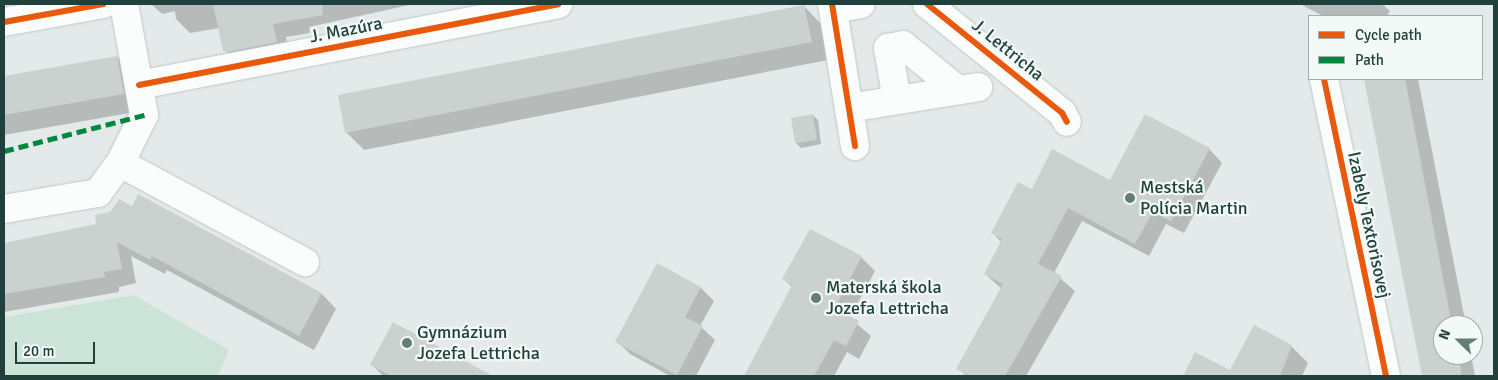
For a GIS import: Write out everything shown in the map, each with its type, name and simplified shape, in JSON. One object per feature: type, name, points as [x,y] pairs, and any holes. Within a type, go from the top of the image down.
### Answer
[{"type":"street","points":[[4,22],[103,4]]},
{"type":"street","points":[[4,209],[98,193],[120,163],[144,116],[124,4]]},
{"type":"street","name":"J. Mazúra","points":[[139,85],[558,4]]},
{"type":"street","points":[[855,146],[832,6],[861,4]]},
{"type":"street","name":"J. Lettricha","points":[[927,4],[1062,113],[1067,122]]},
{"type":"street","points":[[848,108],[968,89],[903,45],[888,48],[897,100]]},
{"type":"street","name":"Izabely Textorisovej","points":[[1324,80],[1386,376]]},
{"type":"street","points":[[120,163],[305,262]]},
{"type":"green space","points":[[134,295],[229,350],[218,376],[4,376],[4,317]]},
{"type":"building","points":[[213,4],[322,4],[323,15],[273,24],[277,42],[227,52],[223,51]]},
{"type":"building","points":[[804,5],[812,42],[345,133],[338,95]]},
{"type":"building","points":[[117,56],[124,94],[4,115],[4,76]]},
{"type":"building","points":[[1364,80],[1405,80],[1450,315],[1433,315],[1433,365],[1460,365],[1462,376],[1422,376]]},
{"type":"building","points":[[813,114],[817,140],[795,143],[791,118]]},
{"type":"building","points":[[1145,114],[1210,148],[1171,221],[1153,212],[1135,244],[1068,208],[1038,264],[1062,276],[1005,376],[970,376],[956,369],[1003,284],[984,274],[1002,239],[991,233],[1018,182],[1032,189],[1052,149],[1110,180]]},
{"type":"building","points":[[138,194],[322,293],[299,336],[152,256],[150,260],[117,242],[122,269],[104,272],[105,277],[4,294],[4,243],[96,224],[95,215],[110,212],[119,199],[132,206]]},
{"type":"building","points":[[810,229],[862,256],[835,308],[859,321],[846,346],[834,340],[814,376],[744,376],[792,285],[782,279]]},
{"type":"building","points":[[657,263],[701,287],[685,317],[703,326],[677,375],[615,342]]},
{"type":"building","name":"Gymnázium Jozefa Lettricha","points":[[393,322],[493,376],[391,376],[370,365]]},
{"type":"building","points":[[1254,325],[1292,345],[1280,376],[1183,376],[1195,352],[1230,370]]},
{"type":"marked path","points":[[4,151],[144,115]]},
{"type":"cycle path","points":[[4,22],[103,4]]},
{"type":"cycle path","points":[[139,85],[558,4]]},
{"type":"cycle path","points":[[832,4],[855,146]]},
{"type":"cycle path","points":[[927,4],[1062,113],[1067,122]]},
{"type":"cycle path","points":[[1324,80],[1386,376]]},
{"type":"place","name":"Mestská Polícia Martin","points":[[1130,198]]},
{"type":"place","name":"Materská škola Jozefa Lettricha","points":[[816,298]]},
{"type":"place","name":"Gymnázium Jozefa Lettricha","points":[[407,343]]}]
